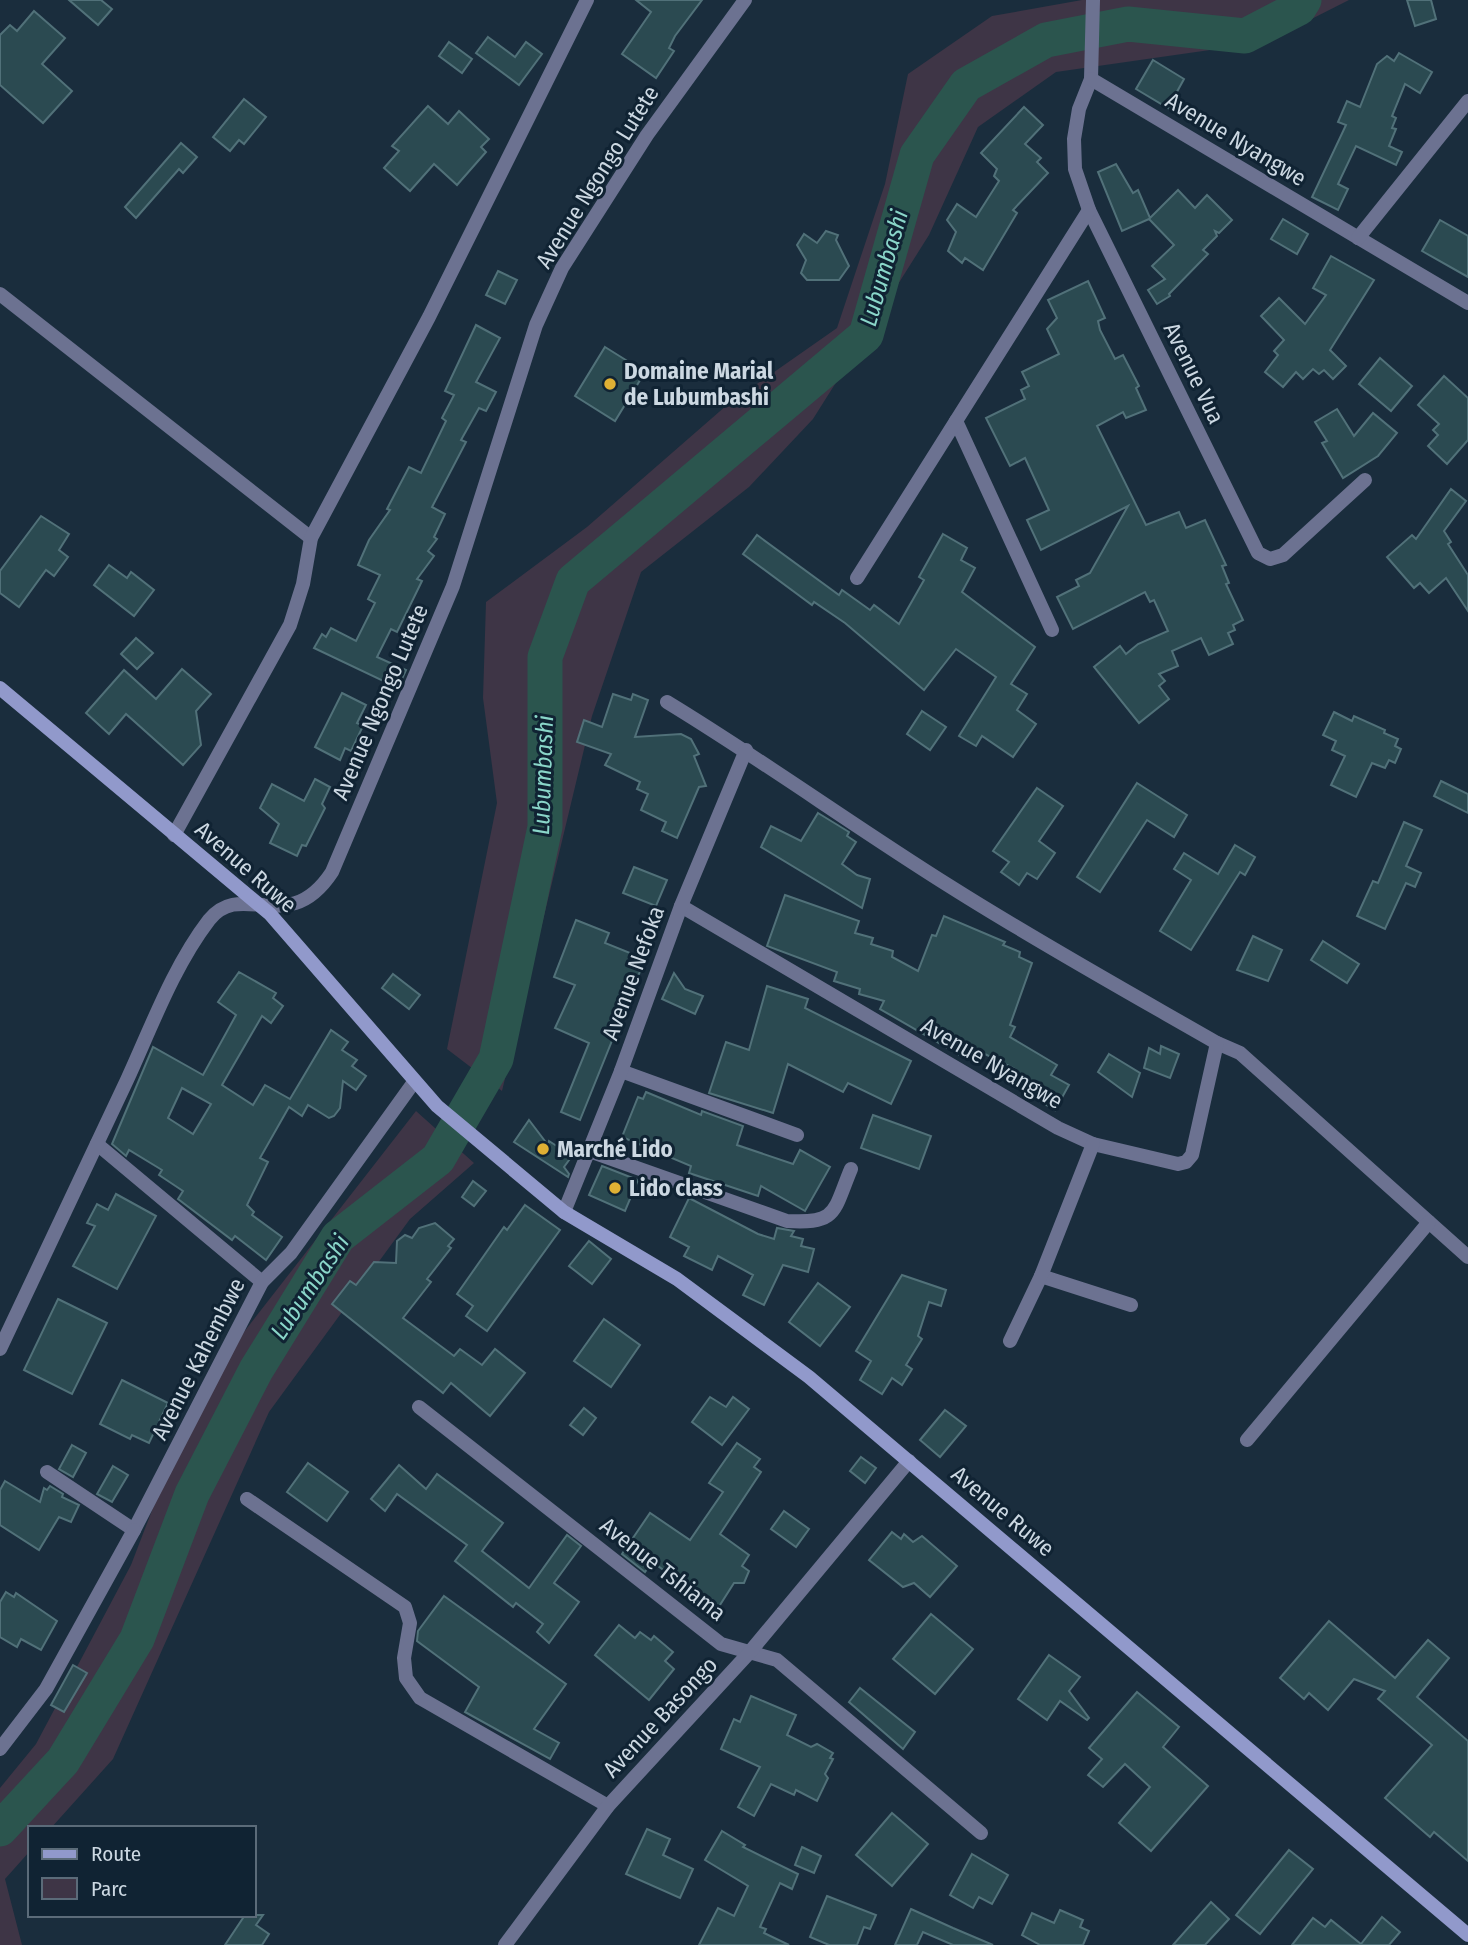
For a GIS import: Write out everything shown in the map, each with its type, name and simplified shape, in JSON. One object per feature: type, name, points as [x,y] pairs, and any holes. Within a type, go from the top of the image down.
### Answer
[{"type":"street","points":[[174,835],[290,625],[303,584],[312,538],[429,317],[587,0]]},
{"type":"street","name":"Avenue Ngongo Lutete","points":[[0,1349],[166,995],[208,921],[216,912],[229,906],[257,903],[290,907],[305,902],[320,891],[332,872],[453,586],[541,314],[562,268],[647,135],[745,0]]},
{"type":"street","name":"Avenue Vua","points":[[1093,0],[1091,75],[1079,109],[1073,139],[1075,169],[1088,210],[1258,554],[1270,559],[1283,555],[1365,480]]},
{"type":"street","name":"Avenue Nyangwe","points":[[1091,75],[1468,303]]},
{"type":"street","points":[[1358,238],[1468,101]]},
{"type":"street","points":[[857,578],[1088,210]]},
{"type":"street","points":[[0,293],[312,538]]},
{"type":"street","points":[[956,421],[1052,630]]},
{"type":"street","name":"Avenue Ruwe","points":[[0,688],[257,903],[333,983],[436,1106],[564,1212],[677,1279],[809,1377],[1468,1935]]},
{"type":"street","points":[[667,702],[746,750],[949,886],[1217,1043],[1240,1053],[1468,1257]]},
{"type":"street","name":"Avenue Nefoka","points":[[564,1212],[621,1071],[681,906],[746,750]]},
{"type":"street","name":"Avenue Nyangwe","points":[[681,906],[1058,1128],[1093,1144],[1178,1164],[1186,1162],[1192,1155],[1217,1043]]},
{"type":"street","points":[[621,1071],[797,1135]]},
{"type":"street","name":"Avenue Kahembwe","points":[[0,1749],[46,1689],[134,1530],[262,1282],[290,1253],[414,1082]]},
{"type":"street","points":[[97,1144],[262,1282]]},
{"type":"street","points":[[1010,1341],[1041,1276],[1093,1144]]},
{"type":"street","points":[[589,1151],[786,1220],[815,1223],[828,1217],[835,1208],[850,1169]]},
{"type":"street","points":[[1247,1440],[1429,1222]]},
{"type":"street","points":[[1041,1276],[1131,1305]]},
{"type":"street","name":"Avenue Tshiama","points":[[419,1407],[722,1644],[778,1660],[981,1833]]},
{"type":"street","name":"Avenue Basongo","points":[[505,1945],[608,1806],[750,1653],[909,1461]]},
{"type":"street","points":[[47,1472],[134,1530]]},
{"type":"street","points":[[247,1499],[405,1607],[411,1623],[404,1658],[406,1678],[421,1698],[608,1806]]},
{"type":"green space","points":[[1082,0],[1349,0],[1266,42],[1056,72],[978,127],[929,235],[813,419],[749,487],[641,572],[592,716],[502,1091],[447,1049],[497,803],[483,698],[486,602],[587,527],[727,405],[837,328],[885,184],[908,74],[992,16]]},
{"type":"green space","points":[[416,1111],[474,1163],[410,1219],[269,1412],[113,1759],[53,1826],[28,1826],[28,1853],[5,1879],[22,1945],[0,1945],[0,1788],[36,1744],[131,1565],[198,1391]]},
{"type":"building","points":[[69,0],[101,0],[112,9],[98,25]]},
{"type":"building","points":[[636,0],[702,0],[675,36],[669,48],[674,51],[656,78],[622,54],[651,12]]},
{"type":"building","points":[[1407,0],[1431,0],[1436,19],[1415,26]]},
{"type":"building","points":[[34,11],[65,38],[42,64],[72,91],[43,123],[0,85],[0,35],[10,25],[17,31]]},
{"type":"building","points":[[488,37],[515,57],[526,42],[542,54],[519,85],[476,53]]},
{"type":"building","points":[[449,42],[472,59],[462,73],[439,56]]},
{"type":"building","points":[[1399,53],[1432,72],[1420,93],[1405,84],[1392,116],[1396,118],[1392,128],[1396,129],[1389,146],[1402,152],[1396,165],[1356,146],[1338,184],[1348,189],[1338,210],[1312,197],[1346,125],[1338,122],[1347,101],[1360,107],[1377,64],[1387,56],[1394,61]]},
{"type":"building","points":[[1153,60],[1184,79],[1168,108],[1136,89]]},
{"type":"building","points":[[244,99],[266,117],[244,144],[239,140],[230,151],[213,137]]},
{"type":"building","points":[[428,106],[448,124],[459,111],[489,139],[481,147],[486,152],[457,185],[434,164],[410,191],[384,168],[399,151],[392,146]]},
{"type":"building","points":[[1024,107],[1043,125],[1025,144],[1041,158],[1037,162],[1048,173],[1013,210],[1017,213],[983,270],[965,258],[962,263],[948,251],[956,232],[947,220],[957,204],[976,217],[999,181],[994,176],[997,169],[981,153]]},
{"type":"building","points":[[181,143],[197,157],[183,173],[179,169],[136,218],[125,207]]},
{"type":"building","points":[[1116,164],[1133,193],[1138,190],[1150,218],[1178,190],[1195,208],[1207,195],[1232,220],[1219,233],[1215,231],[1217,236],[1203,250],[1208,254],[1170,296],[1157,304],[1148,290],[1165,279],[1152,266],[1174,245],[1149,219],[1122,231],[1098,172]]},
{"type":"building","points":[[1283,219],[1308,234],[1297,254],[1271,239]]},
{"type":"building","points":[[1440,220],[1468,236],[1468,277],[1422,251]]},
{"type":"building","points":[[826,231],[838,235],[836,240],[849,266],[839,280],[807,280],[801,273],[806,260],[797,245],[804,234],[817,243]]},
{"type":"building","points":[[1331,256],[1374,280],[1330,350],[1346,366],[1333,379],[1324,370],[1319,374],[1313,369],[1303,379],[1296,372],[1283,387],[1265,372],[1278,355],[1274,351],[1284,340],[1261,316],[1279,298],[1305,324],[1326,295],[1313,288]]},
{"type":"building","points":[[498,271],[517,280],[505,304],[486,295]]},
{"type":"building","points":[[1088,281],[1105,318],[1098,321],[1100,330],[1115,359],[1123,355],[1139,386],[1136,388],[1146,410],[1126,418],[1123,412],[1097,426],[1146,525],[1179,512],[1186,528],[1205,520],[1226,565],[1222,566],[1229,583],[1226,584],[1243,620],[1233,625],[1235,630],[1228,633],[1233,644],[1209,655],[1201,638],[1172,651],[1178,666],[1159,674],[1165,681],[1159,686],[1169,699],[1139,723],[1094,667],[1120,646],[1126,654],[1138,644],[1168,631],[1154,600],[1150,602],[1145,592],[1073,629],[1057,597],[1079,586],[1076,580],[1090,573],[1128,506],[1041,550],[1027,520],[1049,510],[1025,458],[1010,466],[986,418],[1025,399],[1021,390],[1029,386],[1022,372],[1059,354],[1047,329],[1057,318],[1048,300]]},
{"type":"building","points":[[476,325],[500,338],[476,382],[496,392],[486,411],[479,408],[461,440],[466,442],[432,507],[445,514],[434,537],[437,539],[428,551],[434,556],[417,579],[422,581],[397,632],[391,629],[377,657],[406,670],[398,688],[314,648],[322,634],[326,637],[331,628],[356,641],[375,603],[368,599],[380,575],[358,565],[369,540],[390,510],[387,509],[409,467],[421,473],[446,421],[442,418],[454,395],[445,391]]},
{"type":"building","name":"Domaine Marial de Lubumbashi","points":[[605,347],[645,372],[615,421],[575,396]]},
{"type":"building","points":[[1380,358],[1412,386],[1391,411],[1359,384]]},
{"type":"building","points":[[1444,376],[1468,398],[1468,440],[1447,464],[1428,446],[1438,435],[1433,430],[1439,424],[1418,405]]},
{"type":"building","points":[[1337,409],[1354,436],[1373,413],[1397,433],[1378,456],[1343,478],[1322,443],[1327,441],[1315,422]]},
{"type":"building","points":[[1451,489],[1466,501],[1444,531],[1451,542],[1448,544],[1468,575],[1468,611],[1446,578],[1429,593],[1420,583],[1414,588],[1387,557],[1412,535],[1416,539]]},
{"type":"building","points":[[41,516],[69,534],[59,550],[68,557],[54,576],[46,570],[19,607],[0,593],[0,571]]},
{"type":"building","points":[[943,534],[967,548],[961,560],[975,568],[962,592],[1035,647],[1011,684],[1027,694],[1017,710],[1036,724],[1013,757],[982,736],[976,746],[959,736],[996,677],[956,649],[924,690],[845,623],[814,602],[812,605],[743,554],[757,535],[839,595],[842,590],[870,610],[874,605],[899,624],[924,580],[919,577]]},
{"type":"building","points":[[109,565],[127,578],[131,572],[154,590],[134,616],[94,585]]},
{"type":"building","points":[[136,638],[153,653],[137,669],[121,654]]},
{"type":"building","points":[[182,669],[211,694],[196,711],[201,745],[183,765],[126,714],[109,734],[86,713],[124,670],[156,699]]},
{"type":"building","points":[[342,693],[366,705],[357,723],[363,726],[351,751],[345,748],[340,760],[315,747]]},
{"type":"building","points":[[613,694],[631,700],[633,694],[648,700],[635,737],[681,734],[691,739],[699,754],[694,756],[706,786],[699,787],[677,838],[662,831],[666,822],[641,810],[648,794],[637,789],[640,782],[605,765],[611,754],[577,742],[584,720],[602,727]]},
{"type":"building","points":[[922,711],[946,727],[930,750],[907,734]]},
{"type":"building","points":[[1334,712],[1352,721],[1354,716],[1385,730],[1384,733],[1398,739],[1395,746],[1401,749],[1395,763],[1389,760],[1385,768],[1372,763],[1356,797],[1331,785],[1345,756],[1332,750],[1336,741],[1323,735]]},
{"type":"building","points":[[315,779],[330,787],[322,804],[325,808],[306,846],[302,845],[297,856],[270,843],[279,824],[260,808],[272,784],[304,801]]},
{"type":"building","points":[[1441,781],[1468,794],[1468,813],[1434,796]]},
{"type":"building","points":[[1137,783],[1187,815],[1174,837],[1147,820],[1100,892],[1077,877]]},
{"type":"building","points":[[1037,788],[1063,806],[1039,841],[1055,853],[1037,879],[1027,873],[1019,885],[1001,872],[1009,862],[993,851]]},
{"type":"building","points":[[818,813],[849,832],[847,836],[856,842],[842,864],[857,875],[870,879],[862,908],[761,847],[771,826],[801,841]]},
{"type":"building","points":[[1404,822],[1422,830],[1406,866],[1421,873],[1415,887],[1406,883],[1385,929],[1357,916],[1373,881],[1378,883]]},
{"type":"building","points":[[1235,845],[1255,857],[1245,875],[1240,872],[1191,950],[1160,931],[1191,880],[1174,869],[1184,853],[1218,874]]},
{"type":"building","points":[[634,867],[667,880],[656,906],[623,893]]},
{"type":"building","points":[[785,895],[859,921],[855,933],[873,938],[871,944],[893,951],[892,957],[918,971],[932,935],[936,936],[944,916],[1005,942],[1003,945],[1020,952],[1019,957],[1032,963],[1010,1025],[1015,1027],[1010,1037],[1057,1065],[1051,1075],[1069,1085],[1055,1110],[1026,1093],[1030,1087],[1011,1076],[1015,1069],[971,1047],[965,1058],[880,1009],[884,1001],[859,994],[860,989],[834,981],[837,972],[767,946]]},
{"type":"building","points":[[576,920],[609,933],[605,943],[645,959],[580,1120],[561,1112],[589,1043],[555,1028],[575,985],[554,977]]},
{"type":"building","points":[[1253,936],[1282,950],[1268,981],[1237,970]]},
{"type":"building","points":[[1323,941],[1359,964],[1347,983],[1311,960]]},
{"type":"building","points":[[239,972],[276,993],[273,998],[283,1006],[271,1023],[262,1016],[222,1085],[253,1105],[265,1085],[290,1099],[331,1030],[348,1042],[342,1050],[357,1060],[352,1066],[366,1076],[356,1090],[343,1081],[340,1108],[334,1116],[329,1118],[308,1105],[302,1116],[289,1107],[260,1158],[268,1162],[247,1205],[254,1212],[252,1215],[282,1237],[266,1260],[235,1236],[232,1240],[178,1199],[183,1191],[159,1175],[162,1170],[129,1150],[126,1156],[112,1144],[153,1047],[203,1075],[236,1015],[218,1002]],"holes":[[[182,1088],[211,1104],[193,1134],[168,1118]]]},
{"type":"building","points":[[674,973],[685,989],[703,996],[695,1014],[662,999]]},
{"type":"building","points":[[393,974],[420,995],[409,1009],[382,988]]},
{"type":"building","points":[[767,986],[808,999],[805,1008],[911,1061],[891,1104],[848,1083],[843,1092],[788,1064],[773,1113],[709,1093],[726,1042],[749,1050]]},
{"type":"building","points":[[1161,1046],[1179,1054],[1170,1078],[1144,1068],[1149,1048],[1160,1054]]},
{"type":"building","points":[[1109,1054],[1140,1073],[1132,1097],[1098,1072]]},
{"type":"building","points":[[646,1092],[701,1115],[702,1111],[743,1126],[737,1145],[793,1164],[800,1150],[830,1167],[805,1211],[761,1186],[758,1196],[689,1173],[691,1166],[622,1137],[638,1097],[643,1099]]},
{"type":"building","points":[[873,1115],[931,1136],[919,1169],[861,1148]]},
{"type":"building","name":"Marché Lido","points":[[529,1120],[548,1145],[549,1141],[572,1156],[564,1167],[568,1177],[514,1142]]},
{"type":"building","points":[[602,1166],[638,1180],[625,1211],[589,1195]]},
{"type":"building","points":[[473,1181],[486,1191],[474,1206],[462,1197]]},
{"type":"building","points":[[116,1194],[156,1216],[117,1289],[73,1266],[95,1226],[87,1223],[97,1204],[108,1210]]},
{"type":"building","points":[[689,1198],[758,1234],[774,1239],[777,1228],[794,1231],[791,1236],[803,1239],[801,1246],[814,1249],[808,1272],[783,1265],[764,1305],[743,1295],[753,1275],[718,1256],[712,1270],[684,1256],[689,1247],[670,1237]]},
{"type":"building","points":[[525,1205],[560,1230],[487,1331],[466,1316],[473,1306],[457,1294],[504,1227],[507,1230]]},
{"type":"building","points":[[435,1223],[454,1239],[448,1246],[451,1248],[427,1279],[431,1282],[403,1318],[454,1356],[460,1349],[482,1365],[495,1349],[525,1373],[490,1416],[451,1383],[443,1393],[332,1304],[350,1281],[356,1285],[374,1262],[396,1263],[397,1241],[405,1235],[412,1238],[419,1228]]},
{"type":"building","points":[[589,1241],[611,1259],[592,1284],[569,1266]]},
{"type":"building","points":[[902,1275],[946,1290],[941,1306],[929,1302],[918,1336],[922,1339],[906,1365],[912,1369],[902,1385],[892,1378],[882,1394],[860,1380],[871,1361],[856,1351]]},
{"type":"building","points":[[818,1283],[850,1307],[820,1346],[789,1322]]},
{"type":"building","points":[[58,1299],[107,1323],[72,1394],[24,1370]]},
{"type":"building","points":[[604,1319],[640,1345],[611,1387],[574,1361]]},
{"type":"building","points":[[122,1380],[168,1403],[149,1443],[132,1435],[130,1439],[100,1424]]},
{"type":"building","points":[[710,1397],[726,1407],[733,1397],[749,1409],[722,1445],[692,1422]]},
{"type":"building","points":[[584,1408],[596,1418],[583,1435],[570,1425]]},
{"type":"building","points":[[945,1410],[966,1426],[940,1457],[920,1440]]},
{"type":"building","points":[[737,1443],[760,1459],[754,1467],[761,1472],[720,1534],[749,1555],[742,1566],[749,1571],[744,1583],[734,1583],[718,1608],[652,1562],[645,1572],[622,1554],[650,1513],[690,1540],[723,1492],[709,1483]]},
{"type":"building","points":[[72,1445],[86,1453],[73,1477],[59,1469]]},
{"type":"building","points":[[861,1457],[876,1468],[865,1483],[850,1471]]},
{"type":"building","points":[[308,1463],[348,1492],[327,1521],[287,1492]]},
{"type":"building","points":[[399,1465],[426,1489],[437,1474],[503,1523],[482,1551],[529,1588],[567,1535],[581,1546],[554,1583],[579,1602],[549,1643],[537,1632],[543,1624],[516,1603],[513,1607],[455,1561],[467,1545],[397,1494],[385,1511],[371,1499]]},
{"type":"building","points":[[113,1466],[128,1475],[112,1502],[97,1494]]},
{"type":"building","points":[[5,1481],[40,1502],[44,1488],[47,1490],[50,1486],[63,1494],[62,1497],[79,1505],[71,1522],[59,1517],[39,1550],[0,1525],[0,1490]]},
{"type":"building","points":[[784,1511],[809,1529],[796,1547],[771,1529]]},
{"type":"building","points":[[892,1532],[901,1539],[904,1534],[913,1542],[922,1536],[957,1566],[930,1597],[914,1583],[903,1587],[869,1560]]},
{"type":"building","points":[[6,1592],[14,1597],[16,1593],[57,1621],[41,1650],[21,1639],[17,1647],[0,1637],[0,1602]]},
{"type":"building","points":[[444,1596],[566,1684],[534,1729],[559,1743],[550,1759],[465,1712],[479,1687],[417,1641],[418,1631]]},
{"type":"building","points":[[931,1614],[973,1649],[935,1694],[893,1659]]},
{"type":"building","points":[[1329,1621],[1395,1678],[1428,1640],[1449,1658],[1417,1697],[1468,1741],[1468,1861],[1434,1832],[1430,1837],[1385,1798],[1432,1745],[1378,1699],[1385,1691],[1354,1679],[1328,1710],[1309,1693],[1304,1699],[1280,1678]]},
{"type":"building","points":[[619,1625],[635,1638],[640,1632],[651,1640],[654,1636],[673,1652],[665,1661],[674,1669],[649,1700],[595,1655]]},
{"type":"building","points":[[1049,1655],[1080,1677],[1069,1691],[1089,1718],[1087,1720],[1060,1701],[1047,1720],[1018,1699]]},
{"type":"building","points":[[73,1665],[87,1673],[64,1712],[51,1705]]},
{"type":"building","points":[[860,1688],[915,1732],[903,1749],[849,1702]]},
{"type":"building","points":[[1137,1692],[1179,1727],[1163,1747],[1208,1786],[1151,1851],[1119,1823],[1150,1787],[1125,1764],[1103,1787],[1088,1775],[1102,1759],[1089,1748]]},
{"type":"building","points":[[751,1696],[796,1715],[787,1735],[811,1747],[817,1744],[833,1753],[830,1758],[833,1759],[825,1774],[828,1778],[817,1801],[796,1790],[794,1795],[771,1784],[754,1816],[738,1807],[760,1767],[721,1749],[734,1719],[740,1722]]},
{"type":"building","points":[[892,1813],[928,1844],[892,1886],[856,1855]]},
{"type":"building","points":[[647,1829],[670,1839],[663,1855],[693,1869],[680,1898],[626,1874]]},
{"type":"building","points":[[722,1831],[745,1845],[743,1847],[798,1874],[792,1889],[780,1883],[760,1927],[766,1929],[764,1933],[789,1945],[699,1945],[718,1908],[734,1916],[748,1886],[705,1860]]},
{"type":"building","points":[[802,1847],[821,1856],[814,1873],[795,1865]]},
{"type":"building","points":[[1289,1850],[1313,1869],[1260,1934],[1236,1915]]},
{"type":"building","points":[[972,1854],[1008,1875],[992,1904],[979,1897],[973,1908],[950,1895]]},
{"type":"building","points":[[827,1896],[876,1915],[870,1929],[864,1927],[857,1945],[829,1945],[810,1937]]},
{"type":"building","points":[[1211,1902],[1229,1919],[1205,1945],[1173,1945]]},
{"type":"building","points":[[911,1909],[993,1945],[953,1945],[923,1932],[917,1945],[895,1945]]},
{"type":"building","points":[[1060,1910],[1083,1920],[1080,1927],[1089,1931],[1083,1945],[1040,1945],[1022,1935],[1032,1913],[1054,1923]]},
{"type":"building","points":[[263,1915],[256,1925],[269,1934],[262,1945],[225,1945],[244,1917]]},
{"type":"building","points":[[1382,1917],[1400,1932],[1389,1945],[1292,1945],[1313,1918],[1325,1927],[1331,1920],[1361,1944]]},
{"type":"waterway","name":"Lubumbashi","points":[[0,1829],[63,1761],[137,1639],[192,1494],[256,1370],[338,1237],[438,1159],[496,1059],[545,827],[545,657],[573,581],[866,335],[917,155],[966,85],[1046,40],[1128,24],[1245,36],[1299,8],[1304,0]]},
{"type":"place","name":"Domaine Marial de Lubumbashi","points":[[610,384]]},
{"type":"place","name":"Marché Lido","points":[[543,1149]]},
{"type":"place","name":"Lido class","points":[[615,1188]]}]
